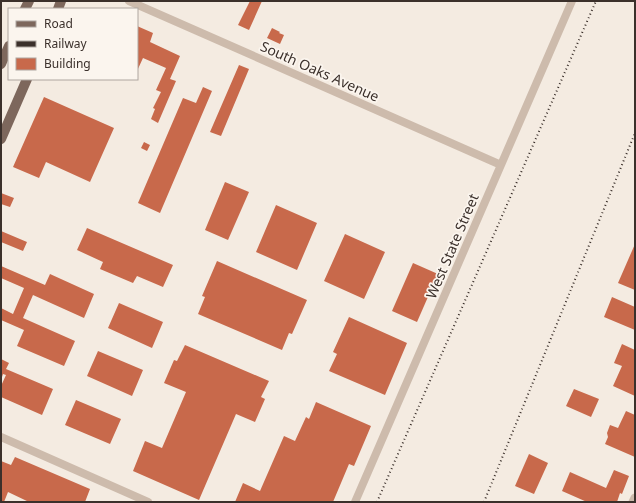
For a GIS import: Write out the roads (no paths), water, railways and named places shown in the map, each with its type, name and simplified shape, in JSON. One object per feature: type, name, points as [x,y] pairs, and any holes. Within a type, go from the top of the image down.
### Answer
[{"type":"main road","points":[[1,64],[8,48]]},
{"type":"main road","points":[[1,139],[27,80]]},
{"type":"street","name":"South Oaks Avenue","points":[[129,1],[501,165]]},
{"type":"street","name":"West State Street","points":[[355,502],[572,1]]},
{"type":"street","points":[[1,437],[148,502]]},
{"type":"street","points":[[633,502],[635,498]]},
{"type":"railway","points":[[377,502],[596,1]]},
{"type":"railway","points":[[484,502],[635,133]]}]
